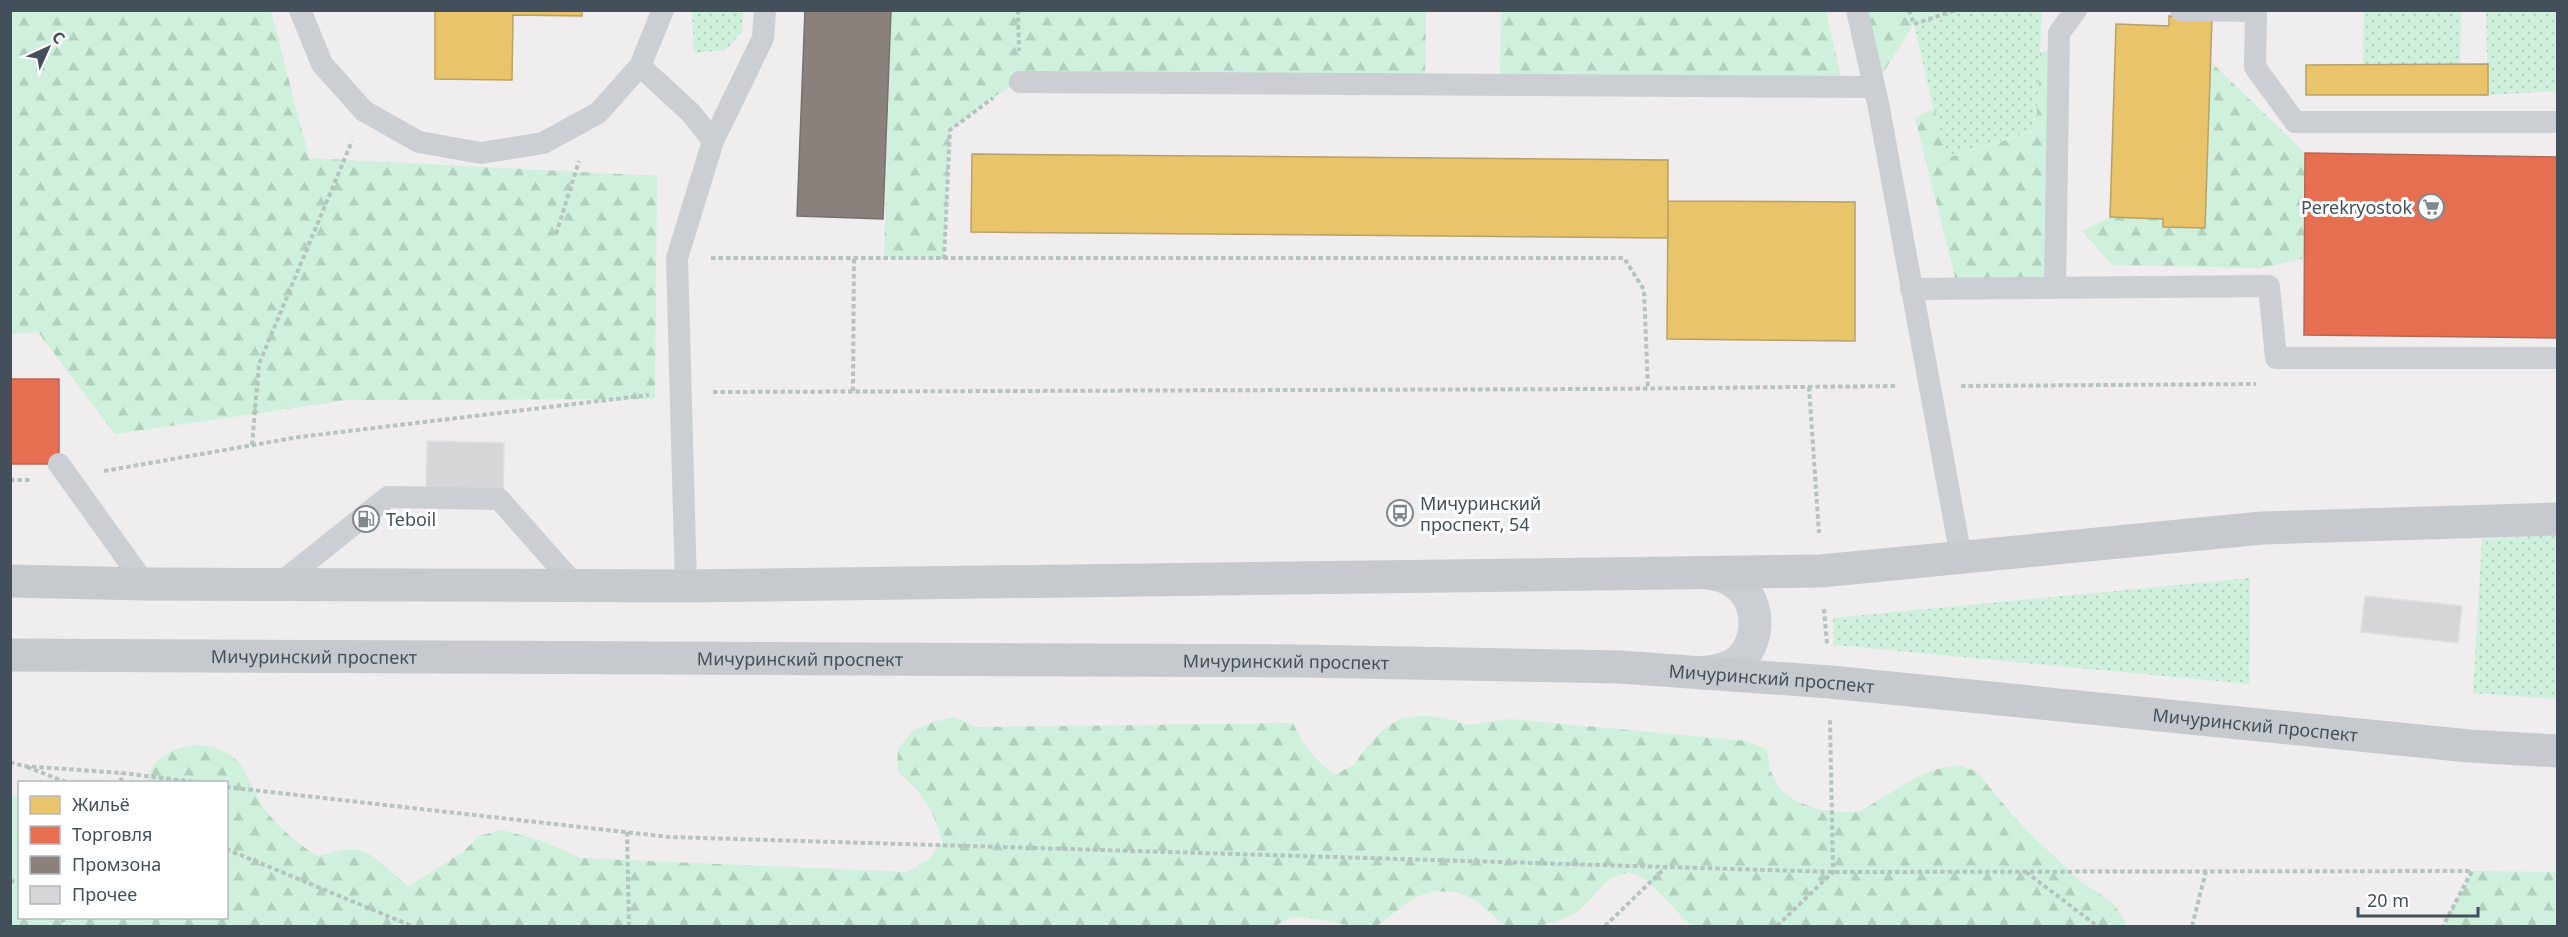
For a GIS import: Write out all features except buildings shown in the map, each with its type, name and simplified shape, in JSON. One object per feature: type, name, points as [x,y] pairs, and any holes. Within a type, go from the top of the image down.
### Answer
[{"type":"main road","points":[[10,580],[145,584],[686,586],[1821,571],[2262,528],[2558,519]]},
{"type":"main road","name":"Мичуринский проспект","points":[[10,655],[1303,661],[1620,667],[1830,682],[2469,746],[2558,751]]},
{"type":"street","points":[[1703,673],[1721,671],[1736,663],[1748,650],[1754,634],[1755,616],[1750,599],[1739,586],[1724,576],[1707,573]]},
{"type":"lane","points":[[300,10],[322,64],[364,111],[419,142],[481,153],[543,143],[593,116],[640,66],[663,10]]},
{"type":"lane","points":[[686,586],[677,258],[713,141],[762,38],[765,10]]},
{"type":"lane","points":[[1857,10],[1874,87],[1961,557]]},
{"type":"lane","points":[[2055,288],[2059,33],[2076,10]]},
{"type":"lane","points":[[2181,10],[2256,11],[2255,67],[2295,122],[2558,122]]},
{"type":"lane","points":[[640,66],[692,113],[713,141]]},
{"type":"lane","points":[[1020,82],[1874,87]]},
{"type":"lane","points":[[1911,289],[2269,286],[2276,358],[2558,358]]},
{"type":"lane","points":[[64,470],[145,584]]},
{"type":"lane","points":[[279,584],[388,497],[499,499],[576,586]]},
{"type":"path","points":[[944,259],[950,130],[987,101],[1020,82],[1018,10]]},
{"type":"path","points":[[1909,10],[1914,24],[1956,10]]},
{"type":"path","points":[[252,445],[259,364],[364,111]]},
{"type":"path","points":[[556,234],[593,116]]},
{"type":"path","points":[[677,258],[1624,258],[1644,290],[1648,389]]},
{"type":"path","points":[[853,391],[854,258]]},
{"type":"path","points":[[10,480],[64,470],[299,437],[680,392],[1648,389],[2261,384]]},
{"type":"path","points":[[10,762],[61,781]]},
{"type":"path","points":[[23,766],[122,773],[180,781]]},
{"type":"path","points":[[121,781],[122,773]]},
{"type":"path","points":[[228,787],[669,837],[1833,872],[2472,871],[2443,927]]},
{"type":"path","points":[[627,832],[630,927]]},
{"type":"path","points":[[228,850],[412,927]]},
{"type":"path","points":[[1605,927],[1665,867]]},
{"type":"path","points":[[2192,927],[2206,871]]},
{"type":"path","points":[[2025,872],[2097,927]]},
{"type":"green space","points":[[11,10],[271,11],[309,158],[657,176],[655,399],[348,400],[115,434],[38,332],[11,334]]},
{"type":"green space","points":[[1826,10],[1843,87],[1500,85],[1501,11]]},
{"type":"green space","points":[[692,11],[743,11],[742,31],[726,50],[694,53]]},
{"type":"green space","points":[[891,11],[1426,11],[1425,84],[1019,82],[987,101],[950,130],[944,259],[884,258]]},
{"type":"green space","points":[[1857,11],[1956,11],[1914,24],[1874,87]]},
{"type":"green space","points":[[1954,11],[2042,11],[2036,130],[1945,158],[1914,24]]},
{"type":"green space","points":[[2364,11],[2461,11],[2460,65],[2363,65]]},
{"type":"green space","points":[[2486,11],[2557,11],[2557,91],[2488,95]]},
{"type":"green space","points":[[2059,47],[2055,288],[1958,289],[1915,118],[1934,108],[1946,158],[2036,131],[2040,52]]},
{"type":"green space","points":[[2211,62],[2305,153],[2305,258],[2261,268],[2112,265],[2082,231],[2110,217],[2163,219],[2163,227],[2205,228]]},
{"type":"green space","points":[[2557,535],[2557,699],[2473,693],[2482,539]]},
{"type":"green space","points":[[2250,578],[2249,684],[1834,645],[1833,618]]},
{"type":"green space","points":[[1424,716],[1446,718],[1467,725],[1511,719],[1747,741],[1767,750],[1770,770],[1780,789],[1796,801],[1816,809],[1837,812],[1859,812],[1915,778],[1937,769],[1957,765],[1976,771],[2021,825],[2079,880],[2113,903],[2125,921],[2125,926],[1692,926],[1643,878],[1621,874],[1612,878],[1572,915],[1547,924],[1523,926],[1505,926],[1477,901],[1457,892],[1434,891],[1413,898],[1378,925],[1352,926],[1312,918],[1291,917],[1275,926],[11,926],[11,795],[18,795],[18,919],[228,919],[228,781],[147,781],[154,765],[162,757],[183,747],[195,745],[218,749],[237,761],[261,804],[271,817],[292,838],[317,856],[344,850],[359,850],[379,861],[409,886],[463,852],[479,836],[502,830],[543,841],[580,858],[907,872],[928,860],[942,843],[936,821],[926,803],[897,771],[898,748],[914,730],[933,722],[955,717],[976,727],[1293,723],[1310,752],[1334,775],[1354,765],[1367,746],[1383,730],[1401,718]]},
{"type":"green space","points":[[2472,871],[2557,872],[2557,926],[2443,926]]},
{"type":"place","name":"Perekryostok","points":[[2431,207]]},
{"type":"place","name":"Мичуринский проспект, 54","points":[[1400,513]]},
{"type":"place","name":"Teboil","points":[[366,519]]}]
